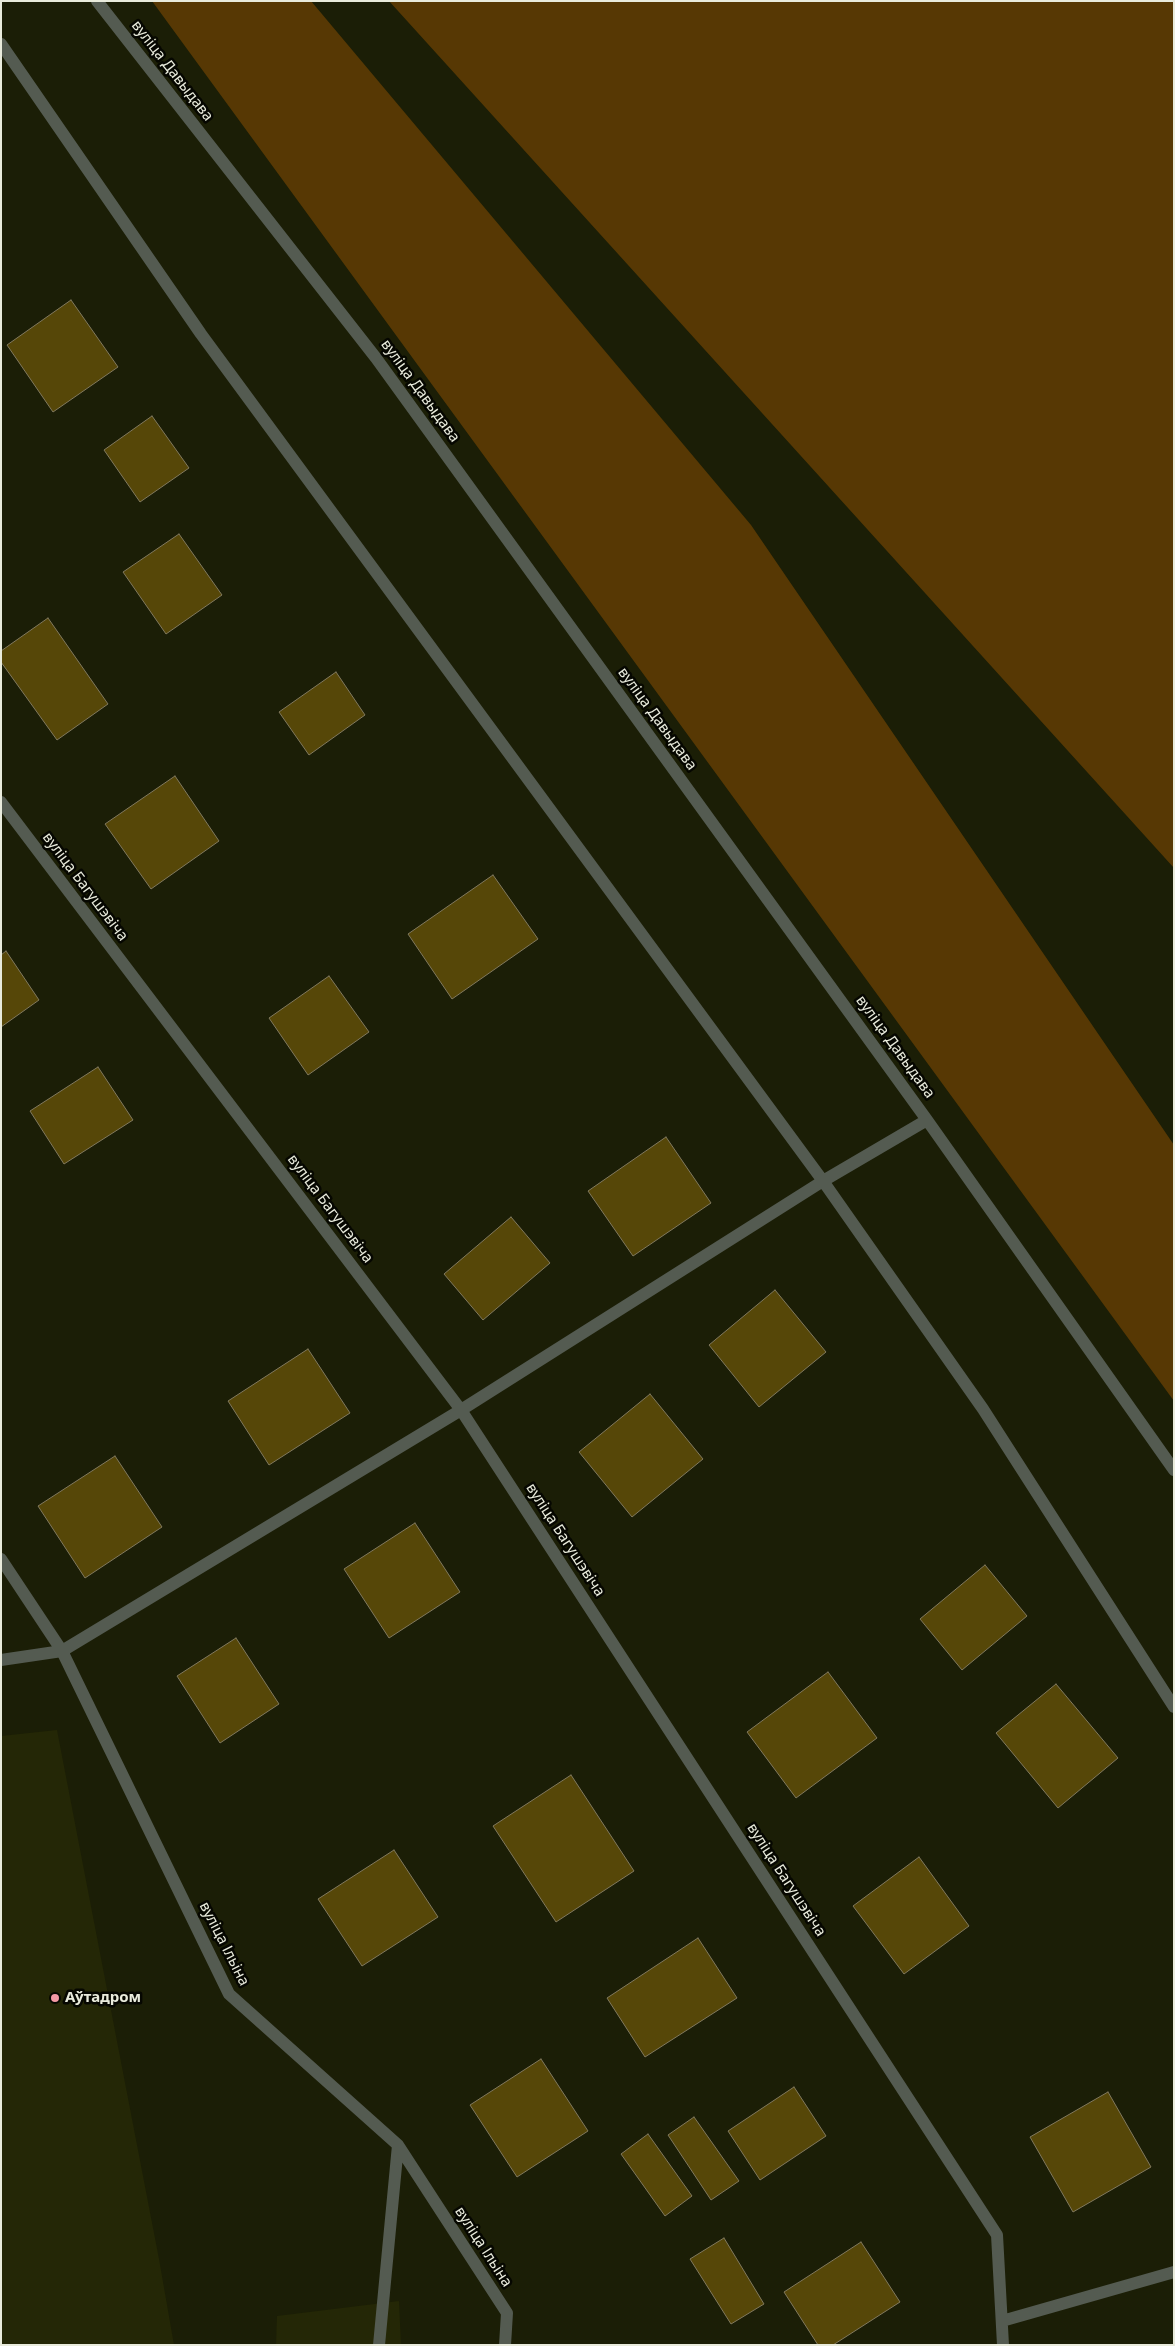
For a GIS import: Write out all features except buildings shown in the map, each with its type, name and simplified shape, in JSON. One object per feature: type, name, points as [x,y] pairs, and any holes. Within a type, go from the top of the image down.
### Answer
[{"type":"street","name":"вуліца Давыдава","points":[[97,1],[376,358],[927,1120],[1174,1470]]},
{"type":"street","points":[[1,44],[200,334],[823,1181],[983,1409],[1174,1707]]},
{"type":"street","name":"вуліца Багушэвіча","points":[[1,802],[461,1410],[997,2235],[1003,2345]]},
{"type":"street","points":[[1,1660],[62,1650],[461,1410],[823,1181],[927,1120]]},
{"type":"street","name":"вуліца Ільіна","points":[[1,1560],[62,1650],[230,1994],[398,2145],[507,2313],[505,2345]]},
{"type":"street","points":[[379,2345],[398,2145]]},
{"type":"street","points":[[1002,2321],[1174,2272]]},
{"type":"shaded area","points":[[152,1],[311,1],[751,525],[1174,1145],[1174,1401]]},
{"type":"shaded area","points":[[389,1],[1174,1],[1174,868]]},
{"type":"shaded area","name":"Аўтадром","points":[[57,1730],[174,2345],[1,2345],[1,1736]]},
{"type":"shaded area","points":[[399,2301],[401,2345],[276,2345],[277,2316]]},
{"type":"place","name":"Аўтадром","points":[[55,1998]]}]
